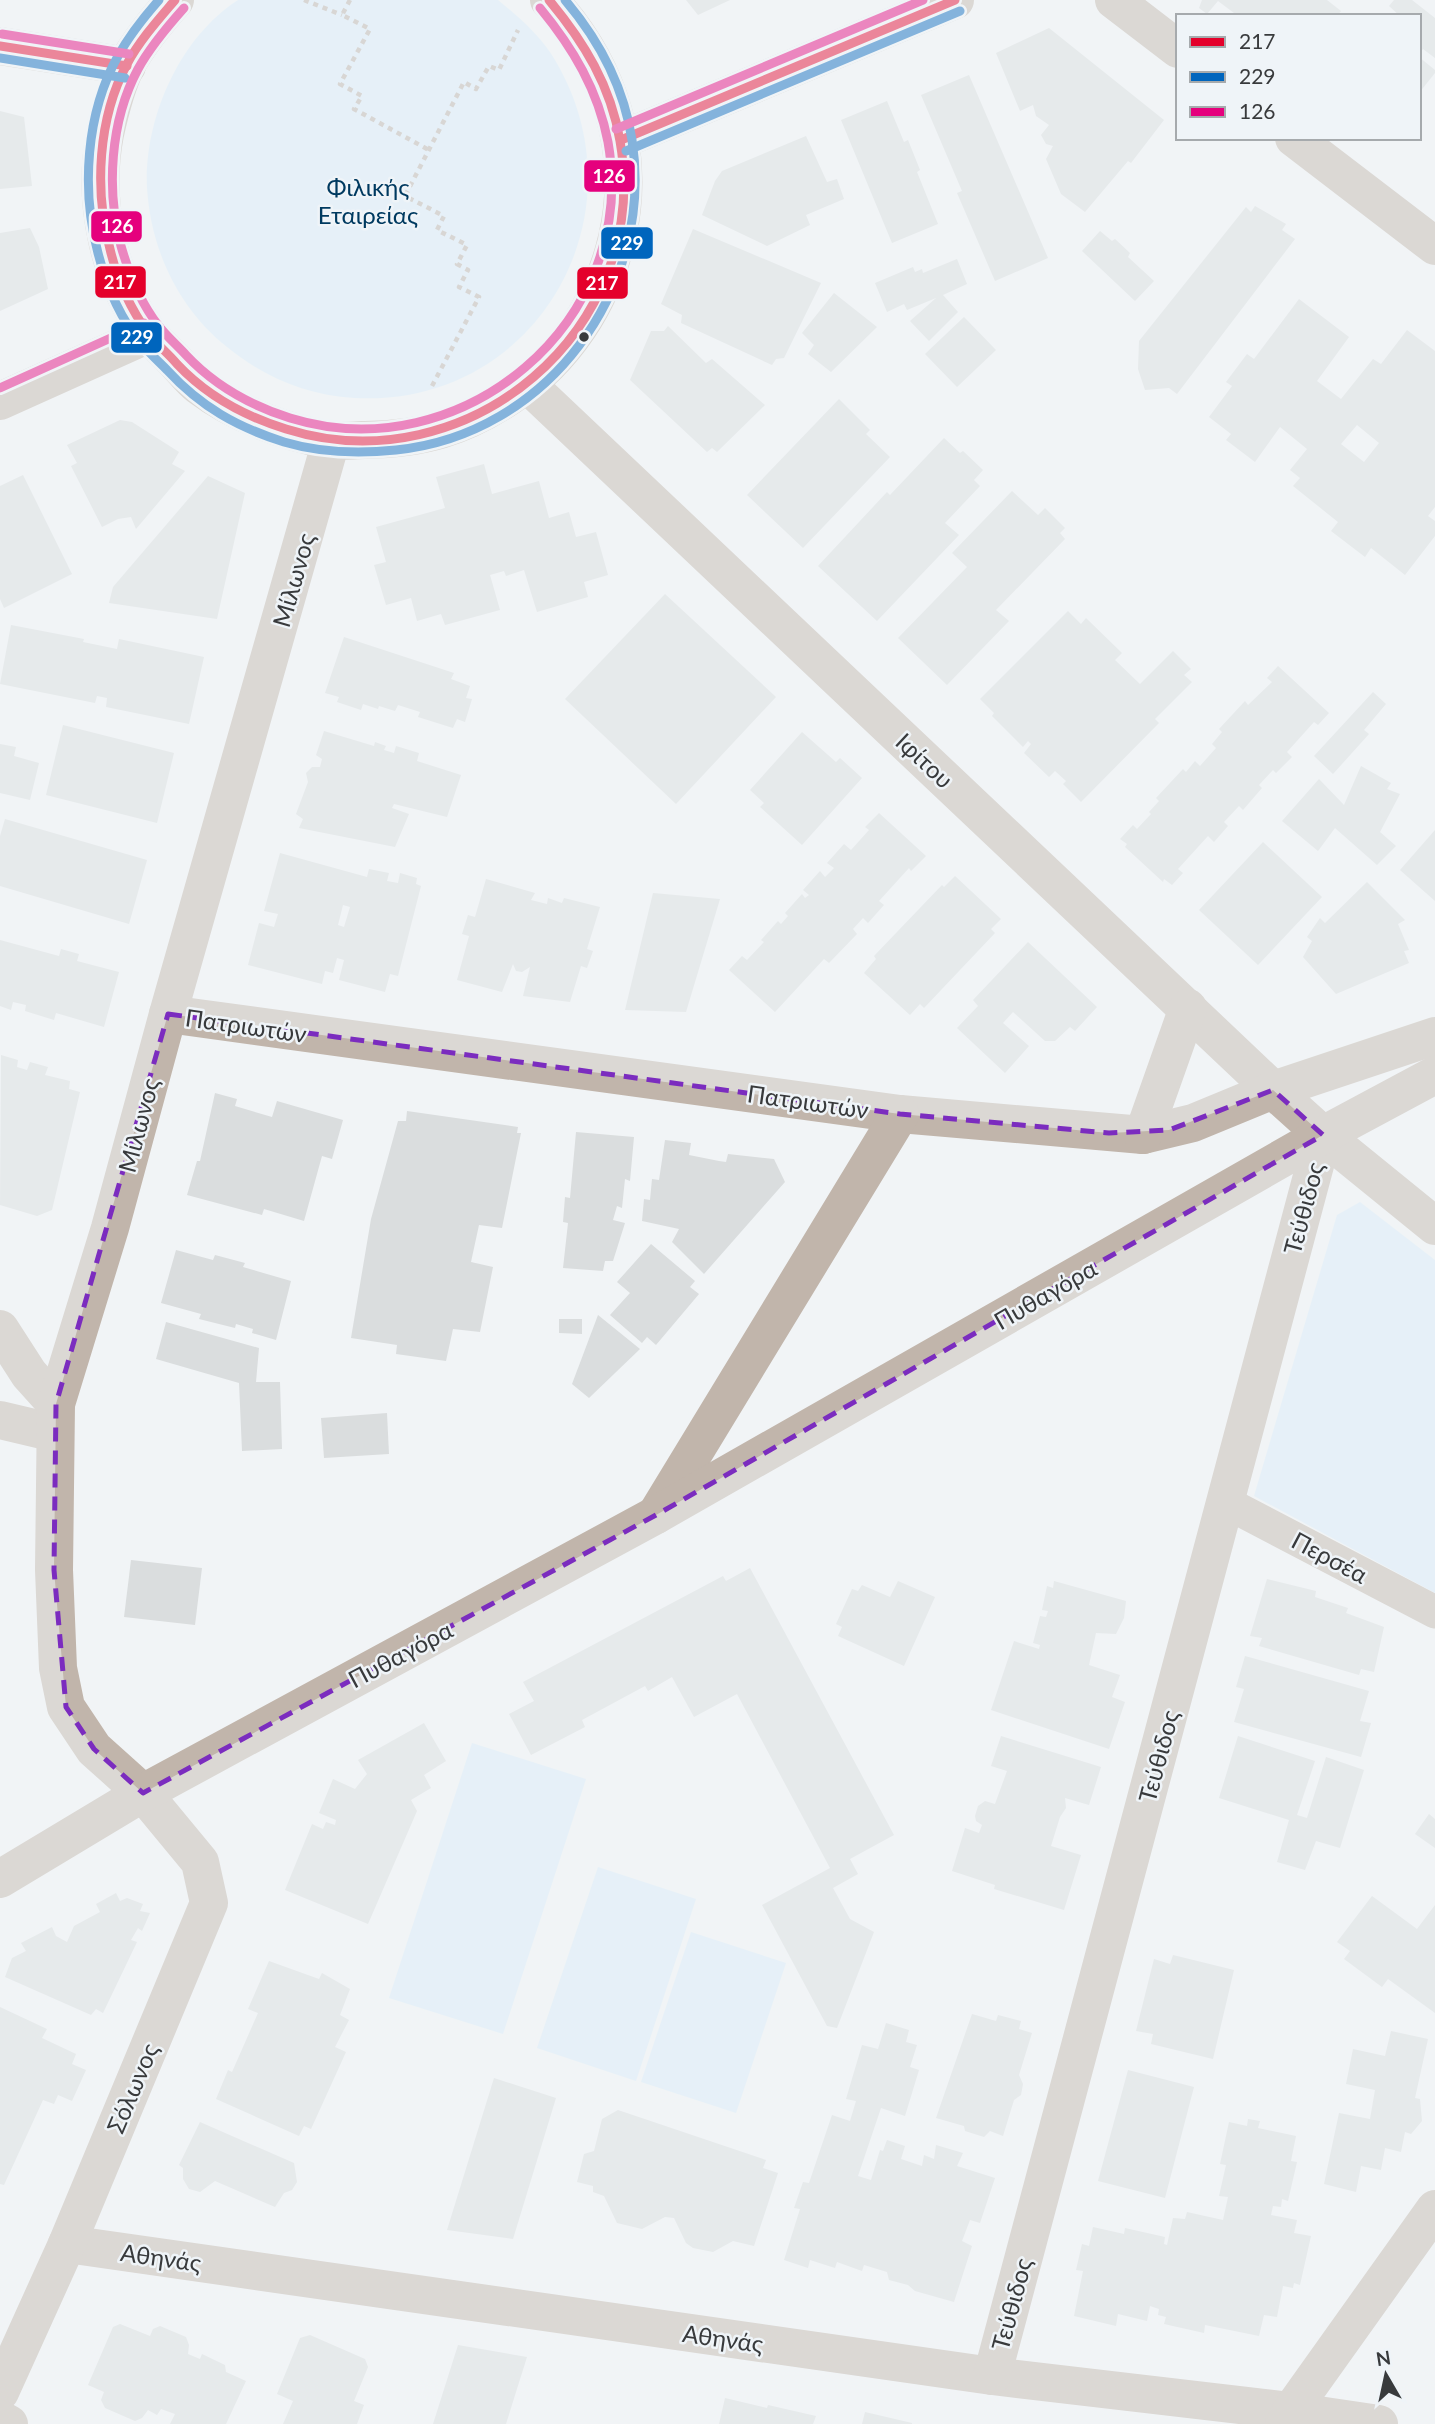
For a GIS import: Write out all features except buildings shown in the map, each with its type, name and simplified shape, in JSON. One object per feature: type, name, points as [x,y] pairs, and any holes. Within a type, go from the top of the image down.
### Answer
[{"type":"street","points":[[175,0],[153,24],[127,66],[111,105],[102,152],[101,200],[108,247],[125,293],[149,334],[199,386],[261,422],[331,441],[403,439],[447,429],[489,410],[527,384],[555,358],[580,327],[599,293],[613,256],[622,218],[624,179],[621,140],[611,97],[593,57],[568,20],[535,12]]},
{"type":"street","points":[[621,140],[955,0]]},
{"type":"street","points":[[1114,0],[1176,47]]},
{"type":"street","points":[[0,46],[127,66]]},
{"type":"street","points":[[1297,140],[1435,246]]},
{"type":"street","points":[[0,401],[149,334]]},
{"type":"street","name":"Ιφίτου","points":[[527,384],[1273,1090],[1323,1135],[1435,1226]]},
{"type":"street","name":"Μίλωνος","points":[[144,1793],[94,1749],[66,1707],[58,1668],[54,1570],[55,1419],[331,441]]},
{"type":"street","points":[[1143,1135],[1188,1008]]},
{"type":"street","name":"Πατριωτών","points":[[168,1014],[900,1114],[1143,1135],[1193,1123],[1273,1090],[1435,1036]]},
{"type":"street","name":"Πυθαγόρα","points":[[0,1879],[144,1793],[656,1515],[1435,1074]]},
{"type":"street","points":[[656,1515],[900,1114]]},
{"type":"street","name":"Τεύθιδος","points":[[992,2376],[1323,1135]]},
{"type":"street","points":[[0,1329],[55,1419],[0,1420]]},
{"type":"street","name":"Περσέα","points":[[1225,1502],[1435,1612]]},
{"type":"street","name":"Σόλωνος","points":[[0,2392],[67,2244],[209,1903],[200,1862],[144,1793]]},
{"type":"street","points":[[1288,2417],[1435,2209]]},
{"type":"street","name":"Αθηνάς","points":[[67,2244],[1288,2417],[1380,2424]]},
{"type":"street","points":[[0,2419],[9,2424]]},
{"type":"path","points":[[304,0],[370,29],[340,84],[362,96],[354,109],[429,150]]},
{"type":"path","points":[[342,15],[351,0]]},
{"type":"path","points":[[403,439],[479,297],[459,287],[468,270],[457,264],[467,244],[438,230],[444,216],[405,196],[464,82],[477,89],[489,65],[499,70],[535,12]]},
{"type":"highlighted area","points":[[168,1014],[900,1114],[1109,1133],[1169,1130],[1273,1090],[1323,1135],[656,1515],[143,1793],[94,1749],[66,1707],[54,1570],[56,1404]]},
{"type":"green space","name":"Φιλικής Εταιρείας","points":[[238,0],[498,0],[522,20],[555,60],[580,119],[588,180],[580,238],[557,291],[522,336],[475,371],[419,393],[354,398],[319,393],[286,383],[241,358],[210,332],[181,296],[154,234],[147,188],[152,135],[169,82],[182,58],[217,16]]},
{"type":"green space","points":[[1360,1202],[1435,1260],[1435,1593],[1254,1496],[1337,1215]]},
{"type":"green space","points":[[472,1743],[586,1779],[503,2034],[389,1998]]},
{"type":"green space","points":[[598,1867],[696,1899],[636,2081],[537,2048]]},
{"type":"green space","points":[[691,1932],[786,1963],[736,2113],[641,2082]]},
{"type":"transit line","name":"229","points":[[159,0],[118,56],[107,78],[93,127],[88,178],[89,204],[105,277],[133,333],[180,383],[207,405],[251,430],[284,442],[353,452],[396,450],[450,438],[500,416],[543,385],[579,345],[607,300],[626,249],[635,195],[632,140],[623,102],[608,66],[589,31],[565,0]]},
{"type":"transit line","name":"217","points":[[175,0],[143,38],[127,64],[117,85],[105,131],[102,203],[110,249],[120,282],[135,314],[151,337],[201,386],[227,404],[286,429],[354,441],[419,435],[480,413],[533,377],[577,330],[607,274],[623,210],[620,141],[616,121],[594,66],[574,32],[549,0]]},
{"type":"transit line","name":"126","points":[[616,129],[923,0]]},
{"type":"transit line","name":"217","points":[[621,140],[955,0]]},
{"type":"transit line","name":"126","points":[[184,8],[159,37],[138,69],[121,111],[116,133],[113,202],[121,246],[131,277],[140,297],[161,329],[197,366],[221,385],[247,401],[290,418],[354,429],[416,423],[474,401],[525,367],[567,322],[596,269],[611,208],[608,142],[604,123],[583,70],[540,8]]},
{"type":"transit line","name":"229","points":[[626,151],[960,11]]},
{"type":"transit line","name":"126","points":[[2,34],[129,54]]},
{"type":"transit line","name":"217","points":[[0,46],[127,66]]},
{"type":"transit line","name":"229","points":[[0,58],[125,78]]},
{"type":"transit line","name":"126","points":[[0,388],[144,323]]}]
